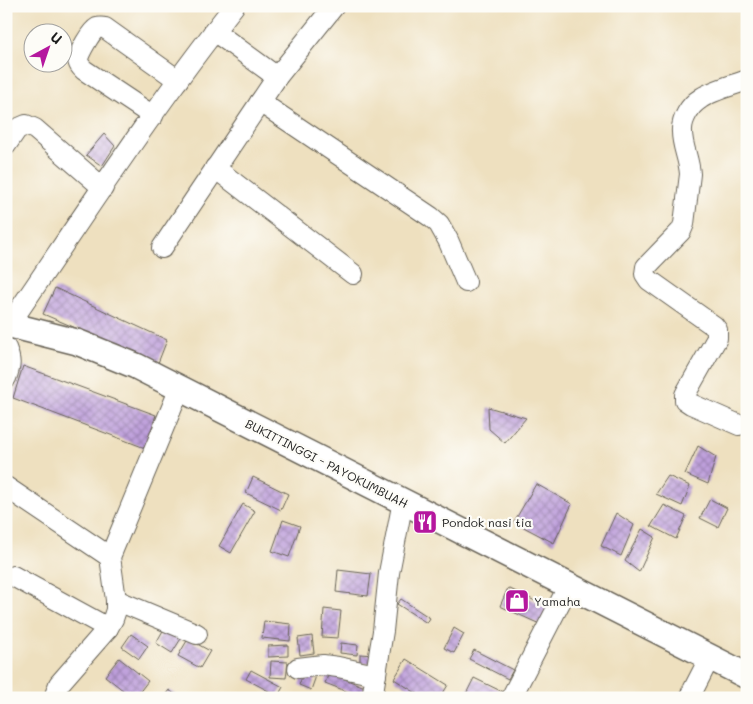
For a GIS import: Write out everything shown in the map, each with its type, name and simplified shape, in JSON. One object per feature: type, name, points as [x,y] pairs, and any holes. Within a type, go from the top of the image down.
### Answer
[{"type":"main road","name":"BUKITTINGGI - PAYOKUMBUAH","points":[[11,332],[77,342],[136,366],[747,676]]},
{"type":"street","points":[[6,378],[11,364],[11,332],[102,188],[178,80],[234,6]]},
{"type":"street","points":[[162,248],[277,77],[334,6]]},
{"type":"street","points":[[153,116],[84,70],[79,64],[80,52],[90,34],[99,27],[105,28],[178,80]]},
{"type":"street","points":[[214,31],[277,77]]},
{"type":"street","points":[[739,425],[685,400],[686,391],[717,338],[716,330],[714,326],[650,280],[645,274],[646,267],[681,231],[684,224],[690,174],[682,132],[686,116],[699,99],[747,80]]},
{"type":"street","points":[[260,102],[431,217],[439,224],[448,240],[466,282]]},
{"type":"street","points":[[6,145],[17,129],[26,125],[35,129],[102,188]]},
{"type":"street","points":[[215,168],[353,274]]},
{"type":"street","points":[[54,698],[59,684],[108,628],[114,618],[116,600],[110,557],[180,388]]},
{"type":"street","points":[[6,487],[110,557]]},
{"type":"street","points":[[372,698],[383,631],[389,572],[403,501]]},
{"type":"street","points":[[13,576],[108,628]]},
{"type":"street","points":[[511,698],[569,585]]},
{"type":"street","points":[[116,600],[197,634]]},
{"type":"street","points":[[689,698],[710,657]]},
{"type":"street","points":[[298,668],[338,667],[376,676]]},
{"type":"building","points":[[104,134],[115,146],[102,166],[86,155]]},
{"type":"building","points":[[55,288],[167,340],[158,363],[43,314]]},
{"type":"building","points":[[23,366],[156,415],[145,448],[13,398]]},
{"type":"building","points":[[488,407],[526,418],[505,443],[489,429]]},
{"type":"building","points":[[698,446],[716,457],[708,484],[685,474]]},
{"type":"building","points":[[668,476],[690,486],[682,506],[656,494]]},
{"type":"building","points":[[253,477],[288,494],[281,510],[246,493]]},
{"type":"building","points":[[536,484],[572,504],[554,543],[514,522]]},
{"type":"building","points":[[710,499],[727,508],[718,527],[700,518]]},
{"type":"building","points":[[243,504],[255,511],[231,553],[219,546]]},
{"type":"building","points":[[664,505],[686,516],[676,539],[651,526]]},
{"type":"building","points":[[616,513],[634,525],[621,556],[601,546]]},
{"type":"building","points":[[283,520],[300,526],[289,557],[272,551]]},
{"type":"building","points":[[642,529],[655,537],[639,572],[625,561]]},
{"type":"building","points":[[338,570],[371,574],[368,596],[336,592]]},
{"type":"building","points":[[508,588],[552,609],[544,626],[500,606]]},
{"type":"building","points":[[401,599],[430,618],[427,623],[397,604]]},
{"type":"building","points":[[324,609],[341,611],[338,638],[322,637]]},
{"type":"building","points":[[264,621],[291,624],[290,641],[262,638]]},
{"type":"building","points":[[165,627],[182,637],[172,653],[156,643]]},
{"type":"building","points":[[454,628],[464,634],[454,653],[444,648]]},
{"type":"building","points":[[131,634],[148,646],[139,659],[122,647]]},
{"type":"building","points":[[312,636],[314,653],[300,655],[298,638]]},
{"type":"building","points":[[188,639],[210,651],[200,668],[178,656]]},
{"type":"building","points":[[341,643],[358,645],[357,655],[340,653]]},
{"type":"building","points":[[288,645],[288,656],[268,657],[268,646]]},
{"type":"building","points":[[474,650],[513,670],[508,679],[469,659]]},
{"type":"building","points":[[360,654],[374,655],[373,664],[360,663]]},
{"type":"building","points":[[119,658],[148,681],[135,698],[105,676]]},
{"type":"building","points":[[406,659],[448,685],[440,698],[424,698],[394,679]]},
{"type":"building","points":[[271,661],[288,662],[286,678],[270,677]]},
{"type":"building","points":[[251,670],[283,687],[278,696],[246,679]]},
{"type":"building","points":[[304,671],[316,676],[311,690],[299,685]]},
{"type":"building","points":[[329,673],[365,687],[361,697],[325,683]]},
{"type":"building","points":[[474,678],[509,695],[507,698],[464,698]]},
{"type":"building","points":[[169,690],[180,698],[163,698]]},
{"type":"building","points":[[80,691],[90,698],[75,698]]},
{"type":"building","points":[[394,691],[406,698],[390,698]]},
{"type":"place","name":"Pondok nasi tia","points":[[425,522]]},
{"type":"place","name":"Yamaha","points":[[517,601]]}]
